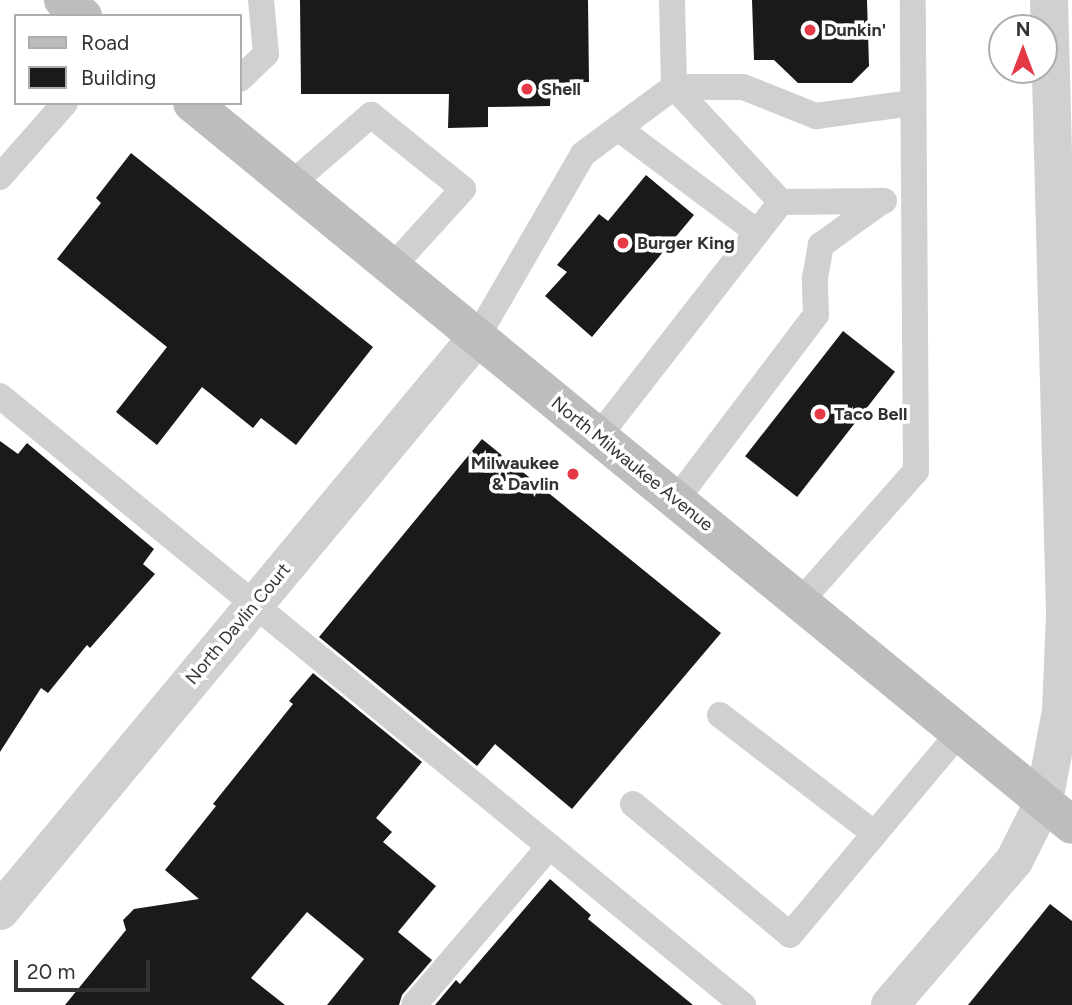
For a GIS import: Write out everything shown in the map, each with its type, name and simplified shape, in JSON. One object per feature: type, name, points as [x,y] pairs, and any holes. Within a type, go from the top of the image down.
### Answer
[{"type":"main road","points":[[63,0],[80,14]]},
{"type":"main road","name":"North Milwaukee Avenue","points":[[202,106],[291,184],[1058,813]]},
{"type":"street","points":[[890,1005],[1014,860],[1058,813],[1061,711],[1068,614],[1063,193],[1049,0]]},
{"type":"street","name":"North Davlin Court","points":[[0,911],[477,337]]},
{"type":"lane","points":[[242,77],[266,54],[261,0]]},
{"type":"lane","points":[[672,0],[674,88],[781,202],[914,201]]},
{"type":"lane","points":[[800,602],[916,471],[913,0]]},
{"type":"lane","points":[[477,337],[583,154],[674,88],[743,87],[816,116],[912,103]]},
{"type":"lane","points":[[0,177],[63,105]]},
{"type":"lane","points":[[291,184],[371,115],[463,189],[392,267]]},
{"type":"lane","points":[[618,128],[757,232]]},
{"type":"lane","points":[[676,500],[816,315],[815,278],[821,245],[883,201]]},
{"type":"lane","points":[[598,436],[781,202]]},
{"type":"lane","points":[[0,396],[743,1005]]},
{"type":"lane","points":[[720,715],[874,834]]},
{"type":"lane","points":[[633,804],[790,936],[959,733]]},
{"type":"lane","points":[[414,1005],[550,846]]},
{"type":"building","name":"Shell","points":[[300,0],[588,0],[589,82],[551,83],[550,106],[488,107],[488,127],[448,128],[449,94],[301,94]]},
{"type":"building","name":"Dunkin'","points":[[752,0],[867,0],[869,66],[852,83],[798,83],[774,60],[754,60]]},
{"type":"building","points":[[131,153],[373,347],[296,445],[261,418],[253,428],[202,387],[157,445],[116,412],[167,347],[57,259],[101,203],[96,198]]},
{"type":"building","name":"Burger King","points":[[646,175],[694,215],[592,337],[545,296],[567,272],[557,265],[599,214],[608,221]]},
{"type":"building","name":"Taco Bell","points":[[843,331],[895,372],[797,497],[745,456]]},
{"type":"building","points":[[482,439],[721,633],[572,809],[495,744],[477,766],[319,637]]},
{"type":"building","points":[[0,441],[18,454],[27,443],[154,549],[143,564],[155,574],[90,648],[87,645],[48,693],[41,688],[0,752]]},
{"type":"building","points":[[313,673],[422,762],[376,818],[392,832],[383,842],[436,886],[398,932],[432,960],[402,995],[399,1005],[327,1005],[364,959],[307,912],[251,978],[285,1005],[65,1005],[126,930],[123,920],[134,909],[199,899],[165,870],[216,806],[213,804],[293,704],[289,701]]},
{"type":"building","points":[[550,879],[591,915],[588,919],[693,1005],[435,1005],[456,980],[460,984]]},
{"type":"building","points":[[1050,904],[1072,921],[1072,1005],[968,1005]]},
{"type":"place","name":"Dunkin'","points":[[810,30]]},
{"type":"place","name":"Shell","points":[[527,89]]},
{"type":"place","name":"Burger King","points":[[623,243]]},
{"type":"place","name":"Taco Bell","points":[[820,414]]},
{"type":"place","name":"Milwaukee & Davlin","points":[[573,474]]}]
